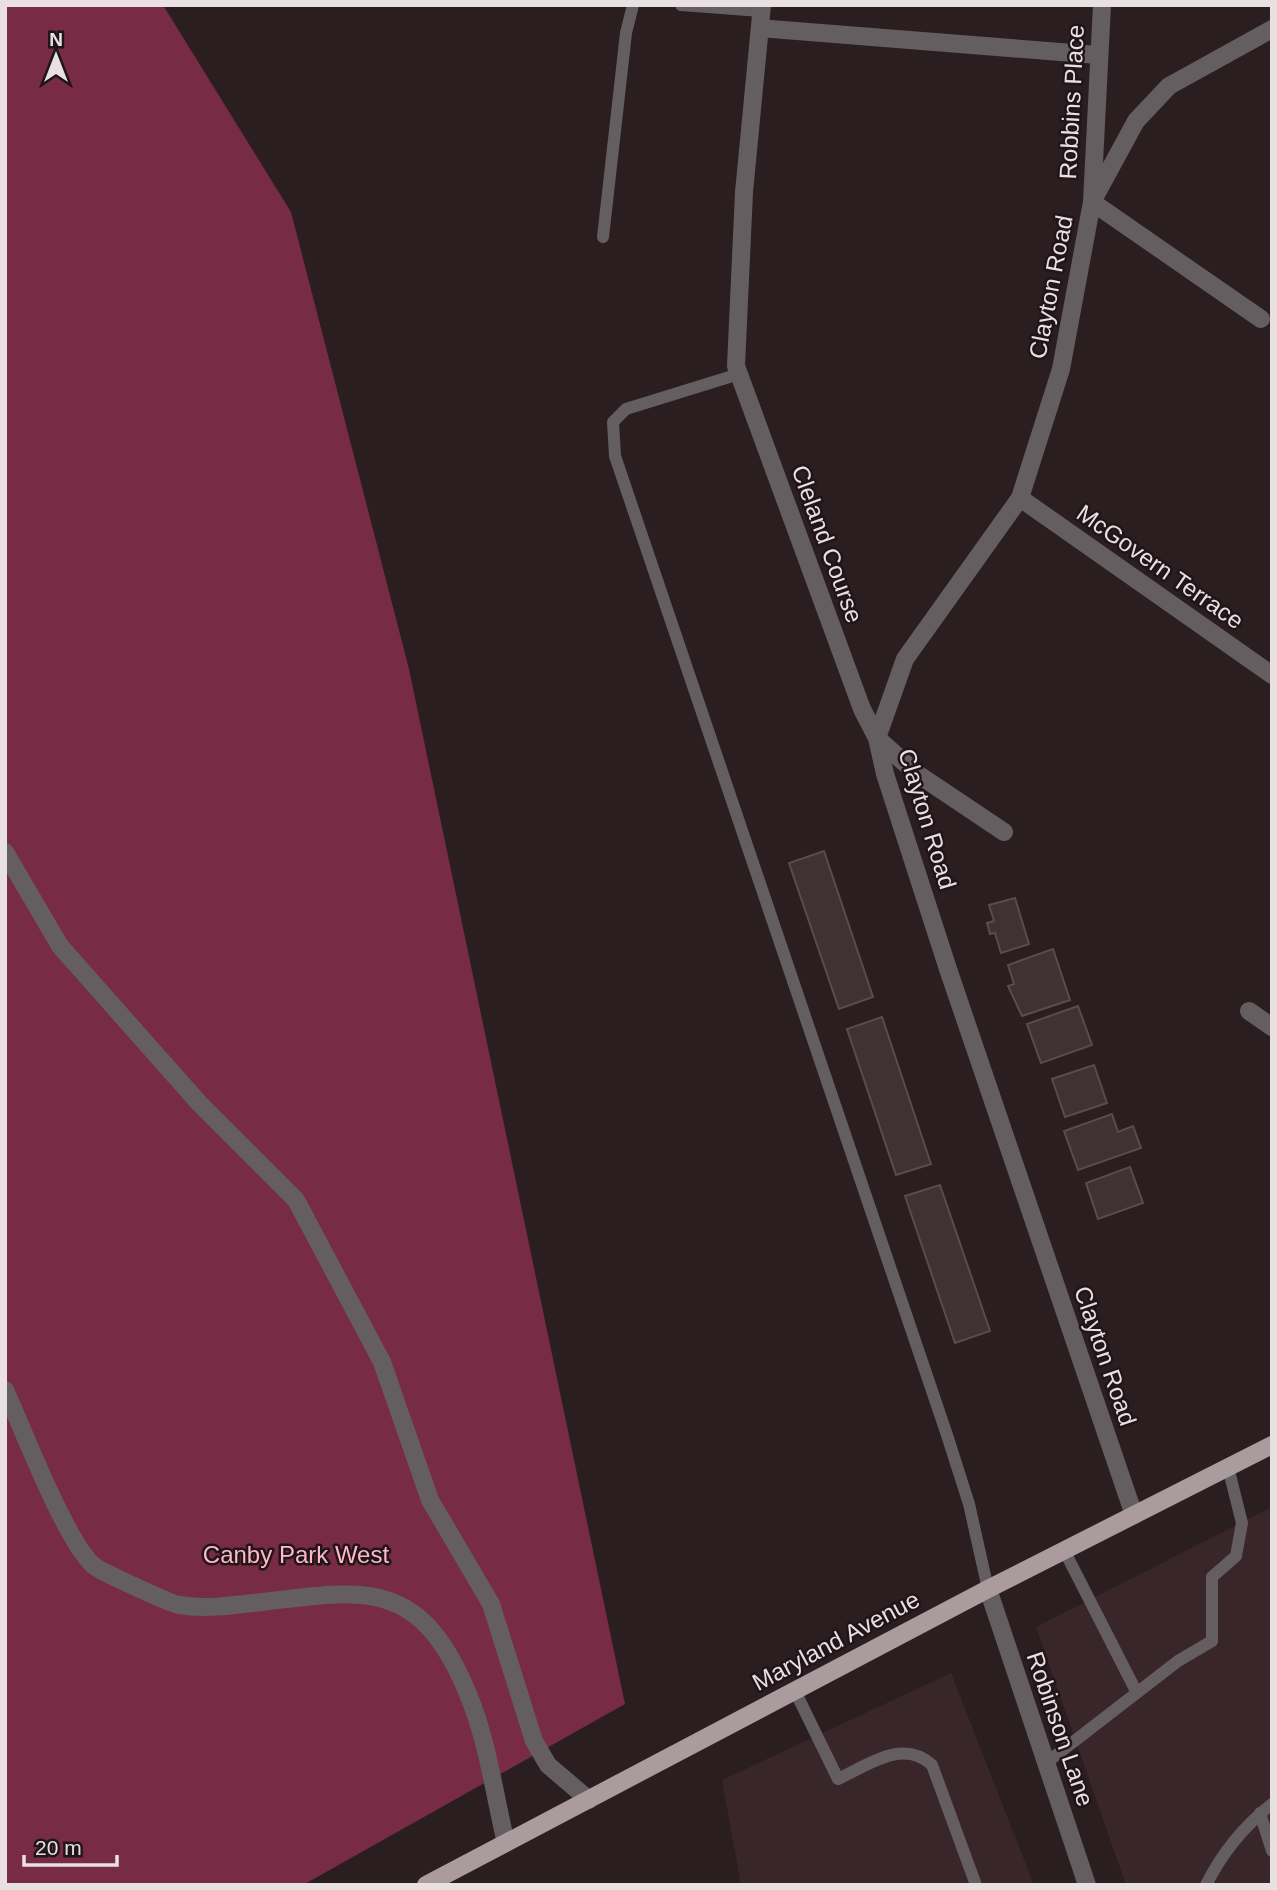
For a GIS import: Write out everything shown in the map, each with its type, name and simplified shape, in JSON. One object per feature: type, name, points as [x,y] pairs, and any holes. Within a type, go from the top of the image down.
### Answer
[{"type":"main road","name":"Maryland Avenue","points":[[426,1885],[988,1589],[1272,1445]]},
{"type":"street","name":"Robbins Place","points":[[1092,202],[1102,5]]},
{"type":"street","points":[[737,370],[744,192],[761,15],[1098,55]]},
{"type":"street","name":"Clayton Road","points":[[1134,1515],[948,969],[885,774],[877,738],[905,659],[1020,498],[1061,369],[1092,202],[1136,121],[1169,86],[1272,29]]},
{"type":"street","points":[[1092,202],[1261,319]]},
{"type":"street","name":"Cleland Course","points":[[737,370],[862,709],[877,738]]},
{"type":"street","name":"McGovern Terrace","points":[[1020,498],[1272,675]]},
{"type":"street","points":[[877,738],[916,773],[1004,832]]},
{"type":"street","points":[[5,852],[60,946],[199,1103],[296,1200],[382,1362],[430,1500],[491,1604],[534,1741],[548,1765],[589,1800]]},
{"type":"street","points":[[1249,1011],[1272,1027]]},
{"type":"street","points":[[5,1390],[62,1520],[95,1567],[176,1605],[220,1607],[315,1596],[372,1595],[394,1601],[419,1615],[444,1648],[468,1693],[482,1734],[506,1843]]},
{"type":"street","name":"Robinson Lane","points":[[988,1589],[1087,1885]]},
{"type":"lane","points":[[603,237],[626,33],[634,5]]},
{"type":"lane","points":[[681,5],[761,15]]},
{"type":"lane","points":[[737,370],[626,409],[614,422],[615,456],[947,1435],[969,1504],[988,1589]]},
{"type":"lane","points":[[1046,1763],[1137,1693],[1212,1641],[1212,1577],[1236,1556],[1242,1523],[1228,1467]]},
{"type":"lane","points":[[1064,1550],[1137,1693]]},
{"type":"lane","points":[[794,1691],[838,1779],[901,1751],[924,1757],[932,1765],[976,1885]]},
{"type":"lane","points":[[1206,1885],[1217,1864],[1256,1816],[1272,1804]]},
{"type":"lane","points":[[1256,1816],[1272,1851]]},
{"type":"shaded area","points":[[1272,1507],[1272,1885],[1126,1885],[1036,1627]]},
{"type":"shaded area","points":[[951,1673],[1034,1885],[741,1885],[722,1780]]},
{"type":"green space","name":"Canby Park West","points":[[5,5],[163,5],[291,212],[409,669],[625,1704],[303,1885],[5,1885]]},
{"type":"building","points":[[824,851],[873,997],[839,1009],[789,863]]},
{"type":"building","points":[[1015,898],[1029,944],[1001,953],[995,933],[990,934],[987,923],[994,921],[989,905]]},
{"type":"building","points":[[1053,949],[1070,1000],[1022,1016],[1008,986],[1014,984],[1008,965]]},
{"type":"building","points":[[1078,1006],[1092,1045],[1041,1063],[1027,1024]]},
{"type":"building","points":[[882,1017],[931,1164],[896,1175],[847,1029]]},
{"type":"building","points":[[1094,1065],[1107,1103],[1065,1117],[1052,1079]]},
{"type":"building","points":[[1112,1114],[1118,1132],[1133,1126],[1141,1148],[1078,1170],[1064,1131]]},
{"type":"building","points":[[1130,1167],[1143,1203],[1098,1219],[1086,1183]]},
{"type":"building","points":[[940,1185],[990,1331],[955,1343],[905,1196]]}]
